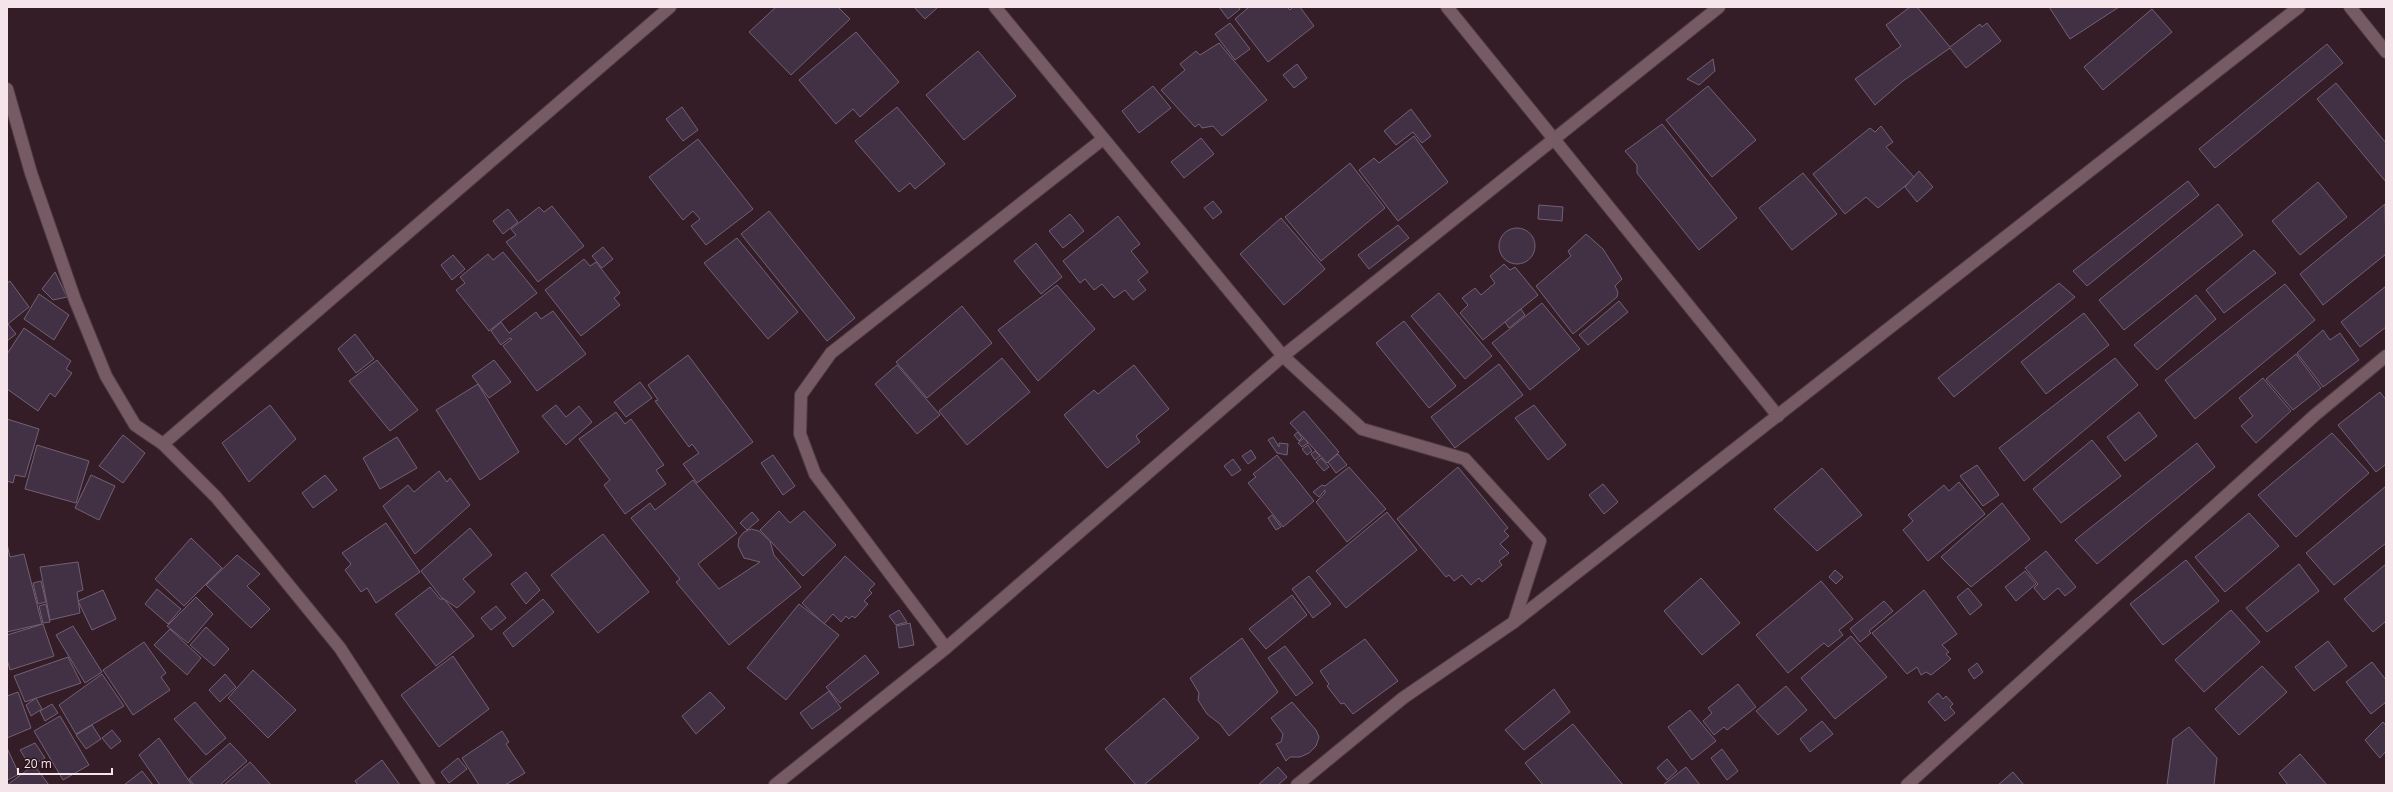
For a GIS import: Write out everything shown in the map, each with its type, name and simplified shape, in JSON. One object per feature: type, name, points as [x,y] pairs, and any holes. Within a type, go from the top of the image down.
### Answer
[{"type":"street","points":[[163,444],[670,7]]},
{"type":"street","points":[[995,7],[1283,356],[1362,429],[1465,459],[1540,541],[1514,622]]},
{"type":"street","points":[[1447,7],[1556,139],[1778,416]]},
{"type":"street","points":[[775,785],[946,648],[1283,356],[1719,7]]},
{"type":"street","points":[[1297,785],[1403,698],[1514,622],[2299,7]]},
{"type":"street","points":[[2350,7],[2386,52]]},
{"type":"street","points":[[7,88],[31,173],[75,300],[106,376],[135,425],[163,444],[216,497],[340,648],[429,785]]},
{"type":"street","points":[[946,648],[815,474],[800,434],[801,395],[831,353],[1103,139]]},
{"type":"street","points":[[1907,785],[2309,420],[2386,356]]},
{"type":"building","points":[[776,7],[838,7],[850,19],[791,75],[749,32]]},
{"type":"building","points":[[914,7],[938,7],[925,19]]},
{"type":"building","points":[[1219,7],[1239,7],[1240,9],[1228,19]]},
{"type":"building","points":[[1249,7],[1287,7],[1290,10],[1293,7],[1300,7],[1314,26],[1268,62],[1235,19]]},
{"type":"building","points":[[1910,7],[1917,7],[1950,47],[1980,24],[1982,27],[1987,23],[2001,41],[1966,68],[1950,48],[1903,81],[1875,105],[1855,79],[1901,46],[1886,25]]},
{"type":"building","points":[[2049,7],[2119,7],[2070,39]]},
{"type":"building","points":[[2152,9],[2172,32],[2103,90],[2084,67]]},
{"type":"building","points":[[1230,23],[1250,49],[1235,60],[1215,34]]},
{"type":"building","points":[[856,32],[899,82],[860,117],[853,109],[836,124],[799,80]]},
{"type":"building","points":[[1219,43],[1267,100],[1222,136],[1213,126],[1202,128],[1199,124],[1195,127],[1161,90],[1185,70],[1180,64],[1196,51],[1200,55]]},
{"type":"building","points":[[2327,44],[2343,63],[2215,168],[2199,149]]},
{"type":"building","points":[[978,51],[1016,96],[964,140],[926,95]]},
{"type":"building","points":[[1713,59],[1715,71],[1699,85],[1687,79]]},
{"type":"building","points":[[1297,64],[1307,78],[1294,88],[1283,75]]},
{"type":"building","points":[[2336,83],[2386,143],[2386,182],[2317,99]]},
{"type":"building","points":[[1153,86],[1171,108],[1139,133],[1122,111]]},
{"type":"building","points":[[1708,86],[1756,140],[1712,177],[1666,120]]},
{"type":"building","points":[[682,107],[698,130],[683,141],[666,119]]},
{"type":"building","points":[[897,107],[945,164],[915,189],[910,183],[899,192],[855,141]]},
{"type":"building","points":[[1411,109],[1431,136],[1422,143],[1413,132],[1396,145],[1384,131]]},
{"type":"building","points":[[1662,124],[1737,218],[1699,250],[1637,173],[1637,165],[1625,151]]},
{"type":"building","points":[[1881,126],[1893,142],[1886,147],[1915,178],[1878,208],[1866,197],[1845,214],[1813,174],[1870,128],[1875,132]]},
{"type":"building","points":[[1414,136],[1448,182],[1398,221],[1359,170],[1374,158],[1379,163]]},
{"type":"building","points":[[1201,138],[1214,154],[1184,178],[1171,162]]},
{"type":"building","points":[[698,139],[753,209],[706,245],[691,226],[700,219],[693,211],[683,220],[649,177]]},
{"type":"building","points":[[1350,163],[1385,208],[1321,261],[1285,217]]},
{"type":"building","points":[[1919,171],[1933,187],[1917,202],[1905,187]]},
{"type":"building","points":[[1803,173],[1837,214],[1792,250],[1759,208]]},
{"type":"building","points":[[2188,181],[2199,195],[2087,286],[2073,271]]},
{"type":"building","points":[[2318,182],[2347,217],[2300,255],[2272,221]]},
{"type":"building","points":[[1213,201],[1222,212],[1213,219],[1204,208]]},
{"type":"building","points":[[2218,204],[2243,235],[2124,330],[2099,300]]},
{"type":"building","points":[[2385,204],[2386,254],[2323,305],[2300,274]]},
{"type":"building","points":[[1539,205],[1563,207],[1562,221],[1538,219]]},
{"type":"building","points":[[552,206],[584,246],[538,282],[506,242],[516,235],[511,229],[539,207],[544,212]]},
{"type":"building","points":[[508,209],[518,222],[503,234],[493,221]]},
{"type":"building","points":[[769,211],[855,318],[827,341],[741,234]]},
{"type":"building","points":[[1070,214],[1084,231],[1063,248],[1049,231]]},
{"type":"building","points":[[1118,216],[1140,244],[1131,251],[1148,272],[1138,280],[1146,290],[1133,300],[1125,290],[1114,298],[1102,284],[1094,290],[1085,279],[1080,283],[1063,261]]},
{"type":"building","points":[[1281,218],[1325,269],[1284,305],[1240,254]]},
{"type":"building","points":[[1398,225],[1409,238],[1369,269],[1358,255]]},
{"type":"building","points":[[1521,228],[1530,233],[1534,239],[1534,253],[1530,259],[1521,264],[1513,264],[1504,259],[1500,253],[1499,242],[1504,233],[1510,229]]},
{"type":"building","points":[[1586,234],[1603,249],[1622,279],[1615,286],[1618,292],[1617,297],[1573,334],[1536,286],[1571,256],[1568,251]]},
{"type":"building","points":[[737,238],[798,312],[768,339],[704,263]]},
{"type":"building","points":[[1036,243],[1062,277],[1041,294],[1014,261]]},
{"type":"building","points":[[603,247],[613,259],[602,268],[592,256]]},
{"type":"building","points":[[2254,250],[2276,273],[2224,313],[2206,290]]},
{"type":"building","points":[[503,252],[537,293],[489,331],[456,290],[465,283],[460,277],[488,254],[493,260]]},
{"type":"building","points":[[453,255],[465,269],[452,280],[441,265]]},
{"type":"building","points":[[584,259],[590,266],[596,262],[620,293],[614,298],[620,305],[581,336],[545,290]]},
{"type":"building","points":[[1504,264],[1510,270],[1515,267],[1538,295],[1483,340],[1460,313],[1468,305],[1462,298],[1475,288],[1481,295],[1495,283],[1490,276]]},
{"type":"building","points":[[55,272],[67,297],[53,300],[42,289]]},
{"type":"building","points":[[10,281],[29,307],[8,324],[16,334],[7,341],[7,283]]},
{"type":"building","points":[[2059,283],[2075,297],[1954,397],[1938,378]]},
{"type":"building","points":[[2285,284],[2315,320],[2195,419],[2165,380]]},
{"type":"building","points":[[1057,285],[1095,329],[1038,381],[998,330]]},
{"type":"building","points":[[2386,286],[2386,327],[2360,347],[2341,322]]},
{"type":"building","points":[[1439,293],[1492,356],[1465,379],[1411,316]]},
{"type":"building","points":[[39,294],[69,315],[54,340],[24,319]]},
{"type":"building","points":[[2196,295],[2216,319],[2157,370],[2134,345]]},
{"type":"building","points":[[1619,301],[1628,312],[1588,345],[1579,335]]},
{"type":"building","points":[[1542,303],[1580,349],[1530,390],[1492,343]]},
{"type":"building","points":[[962,306],[992,343],[927,398],[896,362]]},
{"type":"building","points":[[1521,309],[1525,315],[1509,328],[1505,322]]},
{"type":"building","points":[[553,311],[586,354],[537,391],[503,346],[512,339],[510,338],[501,345],[491,331],[501,322],[509,333],[536,312],[541,319]]},
{"type":"building","points":[[2084,313],[2109,345],[2046,394],[2021,362]]},
{"type":"building","points":[[1404,321],[1456,386],[1429,408],[1376,343]]},
{"type":"building","points":[[24,328],[71,361],[66,369],[72,373],[55,397],[50,393],[38,411],[7,389],[7,354]]},
{"type":"building","points":[[2323,330],[2330,340],[2340,333],[2359,360],[2323,387],[2297,353]]},
{"type":"building","points":[[355,334],[374,359],[356,373],[338,349]]},
{"type":"building","points":[[2296,354],[2321,388],[2293,410],[2266,379]]},
{"type":"building","points":[[688,355],[753,442],[697,483],[683,464],[699,453],[692,444],[689,447],[655,401],[658,400],[648,385]]},
{"type":"building","points":[[1002,358],[1030,392],[967,445],[939,411]]},
{"type":"building","points":[[2115,358],[2138,385],[2024,481],[1999,448]]},
{"type":"building","points":[[377,360],[418,410],[390,431],[349,381]]},
{"type":"building","points":[[494,360],[511,382],[489,398],[472,376]]},
{"type":"building","points":[[1499,364],[1523,395],[1455,448],[1431,417]]},
{"type":"building","points":[[897,365],[940,415],[917,434],[875,384]]},
{"type":"building","points":[[1134,365],[1169,409],[1136,436],[1140,442],[1107,468],[1064,415],[1094,390],[1098,394]]},
{"type":"building","points":[[2263,378],[2291,411],[2256,443],[2241,426],[2253,416],[2239,398]]},
{"type":"building","points":[[640,382],[652,398],[626,417],[614,402]]},
{"type":"building","points":[[478,384],[519,452],[480,480],[436,410]]},
{"type":"building","points":[[2380,392],[2386,400],[2386,464],[2376,472],[2338,425]]},
{"type":"building","points":[[270,405],[296,439],[249,482],[222,443]]},
{"type":"building","points":[[556,405],[566,417],[579,406],[592,422],[566,445],[542,416]]},
{"type":"building","points":[[1534,405],[1566,445],[1548,460],[1515,418]]},
{"type":"building","points":[[1304,411],[1339,452],[1327,463],[1290,423]]},
{"type":"building","points":[[616,412],[625,424],[631,419],[664,465],[656,470],[666,484],[625,514],[604,485],[610,480],[579,439]]},
{"type":"building","points":[[2139,412],[2157,436],[2125,461],[2107,437]]},
{"type":"building","points":[[7,419],[39,429],[25,477],[15,475],[13,483],[7,481]]},
{"type":"building","points":[[1298,432],[1302,438],[1299,441],[1294,435]]},
{"type":"building","points":[[2332,433],[2369,473],[2296,537],[2258,495]]},
{"type":"building","points":[[123,435],[145,453],[123,483],[99,466]]},
{"type":"building","points":[[397,437],[417,468],[380,489],[363,458]]},
{"type":"building","points":[[1273,437],[1279,447],[1279,443],[1288,444],[1287,455],[1277,453],[1268,440]]},
{"type":"building","points":[[1304,438],[1308,443],[1302,447],[1298,443]]},
{"type":"building","points":[[2092,440],[2121,476],[2061,523],[2033,489]]},
{"type":"building","points":[[2197,443],[2215,467],[2097,564],[2075,540]]},
{"type":"building","points":[[37,445],[89,461],[76,503],[25,489]]},
{"type":"building","points":[[1308,445],[1312,451],[1307,455],[1302,449]]},
{"type":"building","points":[[1251,450],[1256,458],[1248,464],[1242,456]]},
{"type":"building","points":[[1315,451],[1320,456],[1315,460],[1311,454]]},
{"type":"building","points":[[1338,454],[1347,465],[1336,473],[1328,462]]},
{"type":"building","points":[[773,455],[795,486],[783,495],[761,463]]},
{"type":"building","points":[[1277,455],[1314,501],[1283,527],[1248,483],[1256,477],[1253,474]]},
{"type":"building","points":[[1321,458],[1329,467],[1324,471],[1316,462]]},
{"type":"building","points":[[1233,459],[1241,470],[1232,476],[1224,466]]},
{"type":"building","points":[[1977,465],[1999,495],[1983,506],[1960,476]]},
{"type":"building","points":[[1349,467],[1386,509],[1347,542],[1316,502],[1325,493],[1325,490],[1319,497],[1313,492],[1322,485],[1325,486]]},
{"type":"building","points":[[1458,467],[1508,528],[1504,531],[1509,536],[1500,544],[1509,553],[1499,561],[1502,565],[1482,582],[1479,578],[1471,585],[1462,575],[1454,581],[1449,575],[1446,577],[1397,519]]},
{"type":"building","points":[[1822,468],[1862,515],[1817,551],[1774,509]]},
{"type":"building","points":[[439,471],[447,482],[450,478],[470,505],[415,554],[383,506],[408,485],[414,492]]},
{"type":"building","points":[[91,475],[115,486],[99,520],[75,508]]},
{"type":"building","points":[[325,475],[337,490],[313,508],[302,493]]},
{"type":"building","points":[[693,480],[737,533],[698,564],[719,589],[760,562],[744,558],[738,546],[739,538],[744,532],[751,529],[759,531],[770,541],[774,555],[801,587],[729,645],[676,582],[680,579],[631,518],[650,503],[655,510]]},
{"type":"building","points":[[1959,482],[1985,514],[1928,561],[1903,530],[1913,521],[1908,515],[1944,485],[1949,491]]},
{"type":"building","points":[[1603,484],[1618,502],[1604,514],[1589,495]]},
{"type":"building","points":[[2386,486],[2386,543],[2334,585],[2306,553]]},
{"type":"building","points":[[2002,503],[2030,539],[1971,587],[1941,557]]},
{"type":"building","points":[[779,511],[790,523],[804,511],[836,545],[803,576],[760,530]]},
{"type":"building","points":[[752,512],[759,520],[747,530],[740,523]]},
{"type":"building","points":[[1387,512],[1417,550],[1346,608],[1316,571]]},
{"type":"building","points":[[2249,513],[2279,546],[2225,592],[2195,557]]},
{"type":"building","points":[[1272,515],[1281,527],[1276,530],[1268,518]]},
{"type":"building","points":[[386,523],[420,572],[376,603],[367,588],[361,592],[345,570],[351,564],[342,553]]},
{"type":"building","points":[[470,528],[492,555],[463,579],[475,592],[457,608],[441,597],[421,571]]},
{"type":"building","points":[[603,534],[649,592],[598,633],[551,575]]},
{"type":"building","points":[[191,538],[222,568],[184,606],[155,579]]},
{"type":"building","points":[[7,544],[10,557],[24,554],[42,624],[7,632]]},
{"type":"building","points":[[2046,551],[2076,587],[2065,596],[2058,588],[2044,600],[2034,588],[2038,584],[2025,568]]},
{"type":"building","points":[[237,555],[260,574],[247,586],[270,609],[251,628],[206,585]]},
{"type":"building","points":[[845,556],[875,584],[869,590],[872,593],[864,601],[868,604],[855,618],[852,616],[849,619],[846,616],[841,622],[833,614],[824,624],[802,603]]},
{"type":"building","points":[[2186,560],[2219,601],[2163,645],[2130,604]]},
{"type":"building","points":[[78,562],[83,590],[77,592],[80,613],[50,620],[40,567]]},
{"type":"building","points":[[2299,564],[2319,591],[2267,632],[2246,608]]},
{"type":"building","points":[[2386,564],[2386,621],[2373,632],[2344,599]]},
{"type":"building","points":[[1835,570],[1843,577],[1836,584],[1829,577]]},
{"type":"building","points":[[2025,571],[2036,584],[2016,601],[2005,587]]},
{"type":"building","points":[[526,572],[540,590],[526,604],[511,584]]},
{"type":"building","points":[[1309,576],[1331,604],[1313,618],[1292,589]]},
{"type":"building","points":[[1701,578],[1740,623],[1702,655],[1664,611]]},
{"type":"building","points":[[41,581],[46,602],[38,604],[33,583]]},
{"type":"building","points":[[1821,581],[1853,619],[1839,630],[1843,635],[1828,647],[1824,643],[1788,673],[1756,635]]},
{"type":"building","points":[[430,587],[440,599],[444,599],[474,636],[436,666],[395,614]]},
{"type":"building","points":[[1968,588],[1982,605],[1970,615],[1957,597]]},
{"type":"building","points":[[157,589],[181,609],[168,624],[145,604]]},
{"type":"building","points":[[103,590],[116,619],[92,630],[78,601]]},
{"type":"building","points":[[1924,590],[1957,634],[1942,645],[1949,652],[1946,654],[1951,659],[1931,675],[1926,672],[1921,675],[1917,667],[1907,674],[1872,633]]},
{"type":"building","points":[[1292,595],[1307,615],[1266,649],[1249,629]]},
{"type":"building","points":[[196,597],[213,614],[188,643],[167,626]]},
{"type":"building","points":[[543,599],[554,612],[513,647],[503,633]]},
{"type":"building","points":[[1884,601],[1893,611],[1869,631],[1871,633],[1860,642],[1850,629]]},
{"type":"building","points":[[46,604],[50,622],[43,623],[39,606]]},
{"type":"building","points":[[799,604],[839,635],[786,700],[747,668]]},
{"type":"building","points":[[496,606],[506,618],[491,630],[481,618]]},
{"type":"building","points":[[899,610],[907,622],[896,625],[889,616]]},
{"type":"building","points":[[2231,610],[2260,642],[2204,692],[2175,660]]},
{"type":"building","points":[[910,623],[914,645],[899,648],[896,626]]},
{"type":"building","points":[[43,624],[54,656],[10,670],[7,659],[7,635]]},
{"type":"building","points":[[73,626],[102,672],[85,683],[56,635]]},
{"type":"building","points":[[206,627],[229,649],[214,666],[190,645]]},
{"type":"building","points":[[170,629],[201,658],[187,675],[154,645]]},
{"type":"building","points":[[1851,636],[1887,677],[1835,719],[1801,678]]},
{"type":"building","points":[[1242,638],[1278,692],[1229,736],[1220,724],[1207,714],[1198,700],[1199,693],[1190,678]]},
{"type":"building","points":[[1365,639],[1398,681],[1353,714],[1344,703],[1341,704],[1327,686],[1329,684],[1320,671]]},
{"type":"building","points":[[2328,641],[2347,666],[2314,691],[2295,667]]},
{"type":"building","points":[[144,642],[166,673],[161,677],[170,690],[133,715],[103,670]]},
{"type":"building","points":[[1285,646],[1313,683],[1296,696],[1268,658]]},
{"type":"building","points":[[865,655],[879,673],[840,703],[826,687]]},
{"type":"building","points":[[453,656],[489,709],[439,747],[401,695]]},
{"type":"building","points":[[68,657],[81,683],[25,702],[14,676]]},
{"type":"building","points":[[2372,662],[2386,680],[2386,702],[2371,714],[2346,682]]},
{"type":"building","points":[[1977,663],[1983,672],[1974,679],[1968,670]]},
{"type":"building","points":[[2262,666],[2287,692],[2239,735],[2215,709]]},
{"type":"building","points":[[253,670],[296,710],[268,738],[228,698]]},
{"type":"building","points":[[102,674],[124,706],[76,734],[59,705]]},
{"type":"building","points":[[225,674],[236,687],[220,702],[209,690]]},
{"type":"building","points":[[1738,684],[1756,707],[1727,730],[1724,727],[1714,735],[1703,721],[1712,713],[1708,708]]},
{"type":"building","points":[[1786,686],[1807,710],[1778,735],[1756,711]]},
{"type":"building","points":[[1554,689],[1570,712],[1524,750],[1505,730]]},
{"type":"building","points":[[829,691],[841,708],[812,729],[800,713]]},
{"type":"building","points":[[18,692],[31,728],[7,738],[7,696]]},
{"type":"building","points":[[710,692],[725,708],[696,734],[682,716]]},
{"type":"building","points":[[1938,693],[1943,699],[1946,696],[1953,704],[1950,707],[1955,713],[1945,721],[1928,702]]},
{"type":"building","points":[[36,698],[42,709],[31,716],[26,705]]},
{"type":"building","points":[[1164,698],[1199,738],[1144,785],[1136,785],[1105,749]]},
{"type":"building","points":[[195,702],[226,738],[206,755],[174,719]]},
{"type":"building","points":[[1292,702],[1316,730],[1319,737],[1316,746],[1309,753],[1300,757],[1290,757],[1286,761],[1276,744],[1281,742],[1283,734],[1271,718]]},
{"type":"building","points":[[52,704],[58,713],[45,721],[40,711]]},
{"type":"building","points":[[1690,710],[1716,741],[1692,760],[1668,727]]},
{"type":"building","points":[[60,716],[89,765],[63,780],[34,731]]},
{"type":"building","points":[[1822,721],[1833,734],[1810,752],[1800,739]]},
{"type":"building","points":[[2383,722],[2386,726],[2386,751],[2380,758],[2365,740]]},
{"type":"building","points":[[1573,724],[1623,785],[1543,785],[1525,763]]},
{"type":"building","points":[[92,725],[101,739],[86,749],[76,735]]},
{"type":"building","points":[[2189,727],[2217,758],[2214,785],[2167,785],[2173,739]]},
{"type":"building","points":[[112,730],[121,741],[111,749],[102,738]]},
{"type":"building","points":[[502,731],[509,742],[506,744],[525,773],[505,785],[479,785],[462,758]]},
{"type":"building","points":[[159,738],[192,785],[160,785],[139,755]]},
{"type":"building","points":[[35,743],[45,758],[30,766],[20,750]]},
{"type":"building","points":[[230,743],[247,761],[220,785],[194,785],[189,779]]},
{"type":"building","points":[[7,748],[19,774],[8,780],[7,779]]},
{"type":"building","points":[[1722,749],[1738,771],[1727,780],[1711,758]]},
{"type":"building","points":[[2300,754],[2327,785],[2288,785],[2279,773]]},
{"type":"building","points":[[458,758],[467,769],[449,783],[441,772]]},
{"type":"building","points":[[1667,759],[1677,771],[1667,780],[1657,768]]},
{"type":"building","points":[[382,760],[400,785],[358,785],[355,781]]},
{"type":"building","points":[[250,762],[271,785],[224,785]]},
{"type":"building","points":[[34,765],[49,785],[7,785]]},
{"type":"building","points":[[1278,767],[1287,777],[1278,785],[1258,785]]},
{"type":"building","points":[[1686,767],[1700,785],[1663,785]]},
{"type":"building","points":[[142,771],[153,785],[124,785]]},
{"type":"building","points":[[2013,772],[2024,785],[1998,785]]}]
